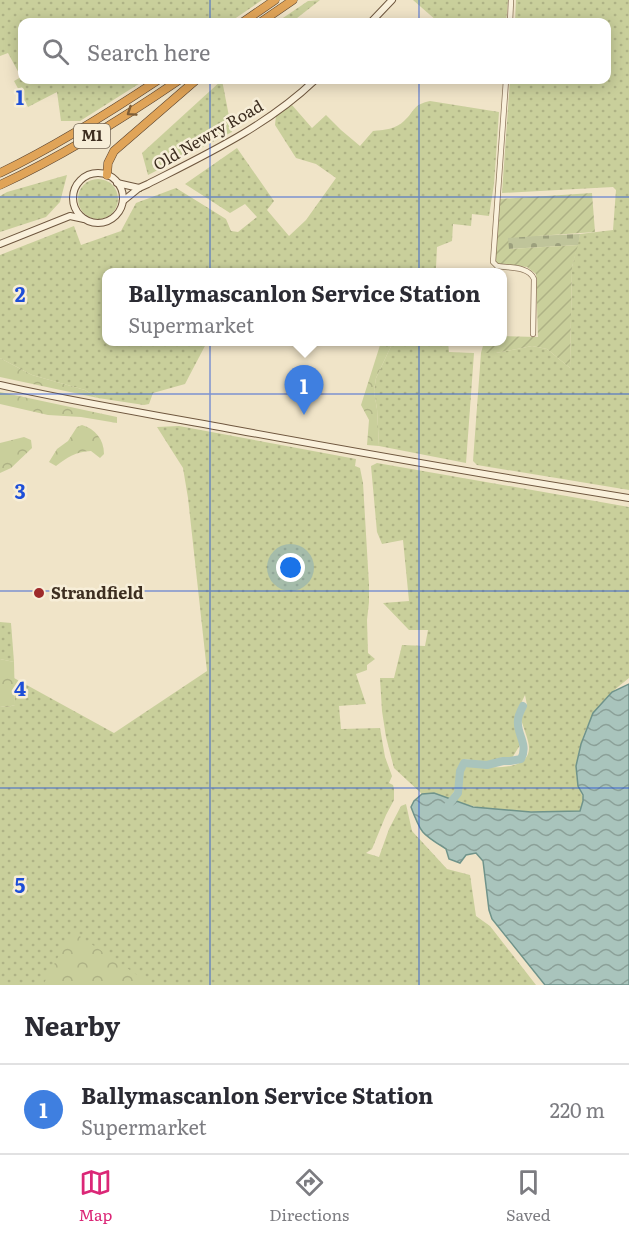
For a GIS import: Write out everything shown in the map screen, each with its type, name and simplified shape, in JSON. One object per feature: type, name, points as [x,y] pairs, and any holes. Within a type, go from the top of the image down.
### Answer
[{"type":"highway","points":[[249,18],[275,0]]},
{"type":"highway","points":[[267,18],[293,0]]},
{"type":"highway","points":[[0,167],[60,142],[152,84]]},
{"type":"highway","name":"M1","points":[[0,186],[120,120],[173,84]]},
{"type":"highway","points":[[107,175],[108,163],[114,151],[191,84]]},
{"type":"highway","name":"M1","points":[[0,173],[60,142]]},
{"type":"main road","points":[[375,18],[392,0]]},
{"type":"main road","name":"Old Newry Road","points":[[123,201],[139,188],[228,143],[273,114],[311,84]]},
{"type":"main road","points":[[0,244],[70,216],[100,223],[116,216],[121,209],[122,193],[117,183],[107,175],[92,174],[84,178],[75,190],[74,205],[84,219]]},
{"type":"main road","name":"Old Newry Road","points":[[117,183],[139,188]]},
{"type":"main road","points":[[70,216],[74,205]]},
{"type":"main road","points":[[0,385],[60,398],[500,478],[629,498]]},
{"type":"street","points":[[510,18],[511,0]]},
{"type":"street","points":[[506,84],[493,261],[497,266],[532,273],[534,279],[533,334]]},
{"type":"green space","points":[[0,0],[262,0],[236,18],[18,18],[18,71],[8,53],[0,56]]},
{"type":"green space","points":[[320,0],[297,18],[283,18],[308,1]]},
{"type":"green space","points":[[413,0],[508,0],[506,18],[434,18]]},
{"type":"green space","points":[[516,0],[629,0],[629,490],[477,465],[473,461],[481,353],[496,353],[532,346],[547,349],[570,368],[572,267],[580,234],[613,230],[616,190],[613,187],[502,193],[510,84],[611,84],[611,18],[515,18]]},
{"type":"green space","points":[[18,79],[18,84],[139,84],[80,121],[61,121],[57,92],[28,107],[14,81]]},
{"type":"green space","points":[[218,84],[223,84],[232,132],[148,175],[142,153]]},
{"type":"green space","points":[[430,101],[499,112],[494,184],[489,216],[472,214],[471,226],[453,224],[452,241],[437,247],[436,268],[102,268],[102,346],[205,346],[185,384],[153,393],[149,404],[98,398],[85,390],[32,375],[0,358],[0,255],[74,226],[81,245],[121,231],[136,203],[176,188],[226,219],[231,231],[238,232],[257,217],[245,204],[230,213],[185,184],[237,148],[274,201],[267,210],[289,236],[306,220],[336,178],[316,164],[296,158],[275,125],[276,115],[292,105],[312,128],[326,115],[360,146],[373,131],[397,126],[417,106]]},
{"type":"green space","points":[[67,175],[60,202],[46,217],[0,232],[0,196]]},
{"type":"green space","points":[[98,179],[106,180],[112,185],[117,191],[117,207],[112,213],[106,218],[98,219],[90,218],[84,213],[79,207],[78,199],[79,191],[84,185],[90,180]]},
{"type":"green space","points":[[592,193],[595,232],[508,238],[509,249],[578,245],[572,267],[570,368],[547,349],[532,346],[496,353],[481,353],[483,346],[507,346],[507,336],[538,337],[536,274],[527,267],[498,264],[495,261],[499,199]]},
{"type":"green space","points":[[580,234],[578,245],[508,249],[508,237]]},
{"type":"green space","points":[[380,346],[391,346],[376,378],[374,391],[379,446],[367,445],[369,420],[361,405]]},
{"type":"green space","points":[[391,346],[448,346],[449,352],[474,353],[466,463],[379,446],[374,391],[376,378]]},
{"type":"green space","points":[[0,358],[32,375],[85,390],[98,398],[0,377]]},
{"type":"green space","points":[[0,392],[117,417],[117,423],[81,417],[48,415],[0,404]]},
{"type":"green space","points":[[82,425],[98,435],[104,454],[100,458],[91,451],[80,452],[56,466],[49,462],[57,449],[68,441],[77,427]]},
{"type":"green space","points":[[179,426],[356,459],[355,466],[360,468],[363,483],[369,585],[368,653],[375,659],[367,665],[367,670],[356,674],[366,704],[339,706],[341,729],[380,728],[385,757],[392,776],[389,783],[394,789],[394,800],[372,849],[366,853],[379,857],[389,829],[401,806],[406,804],[412,831],[447,869],[470,875],[476,916],[490,926],[536,985],[0,985],[0,706],[15,705],[14,678],[114,733],[207,671],[183,468],[157,427]]},
{"type":"green space","points":[[24,437],[31,440],[32,448],[11,468],[0,473],[0,443]]},
{"type":"green space","points":[[377,463],[629,507],[629,678],[603,701],[586,728],[576,770],[583,798],[580,811],[501,810],[455,801],[461,792],[462,771],[465,765],[503,767],[521,762],[527,756],[529,745],[521,719],[527,705],[525,695],[515,716],[520,745],[512,758],[503,757],[487,762],[465,759],[459,766],[455,790],[449,799],[434,793],[422,794],[394,768],[386,737],[380,678],[394,678],[402,645],[425,646],[428,630],[409,630],[383,603],[409,601],[403,540],[382,544],[377,532],[371,466]]},
{"type":"green space","points":[[0,622],[11,623],[14,662],[0,659]]},
{"type":"green space","points":[[0,659],[14,662],[15,705],[7,707],[0,706]]},
{"type":"green space","points":[[72,931],[152,985],[43,985]]},
{"type":"water","points":[[629,684],[629,985],[545,985],[492,919],[483,861],[476,853],[466,855],[460,863],[449,859],[446,849],[423,832],[411,807],[422,794],[434,793],[473,807],[531,812],[580,811],[583,795],[578,786],[576,766],[581,744],[593,713],[612,692]]},
{"type":"waterway","points":[[446,808],[458,793],[460,771],[464,763],[487,765],[521,759],[524,749],[518,720],[523,706]]},
{"type":"place","name":"Ballymascanlon Service Station","points":[[304,415]]},
{"type":"place","name":"Strandfield","points":[[39,593]]}]
